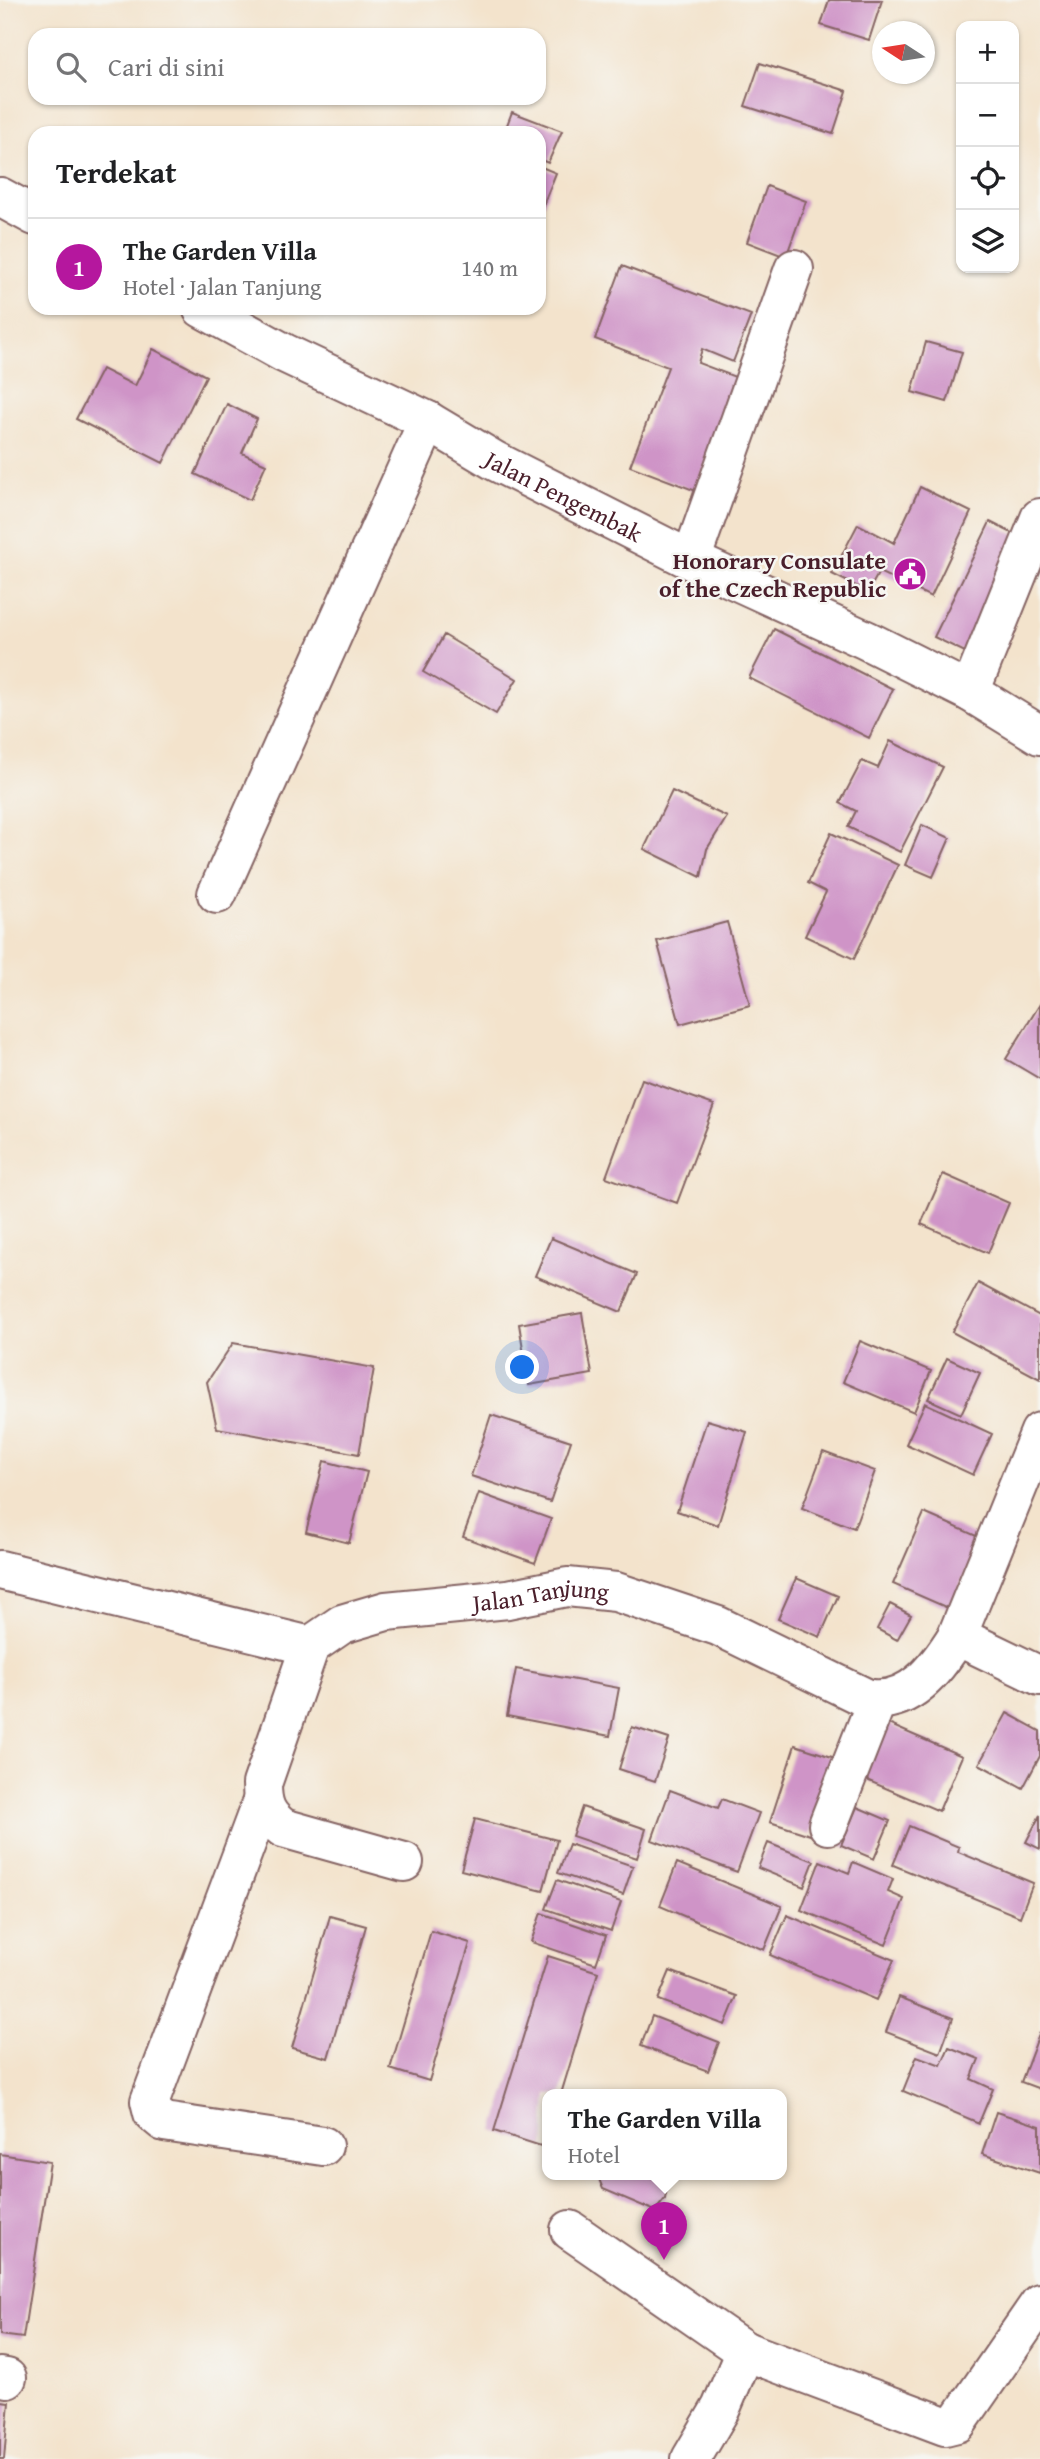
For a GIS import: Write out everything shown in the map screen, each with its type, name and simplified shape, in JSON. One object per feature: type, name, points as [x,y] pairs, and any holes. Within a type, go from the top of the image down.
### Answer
[{"type":"street","points":[[0,197],[28,212]]},
{"type":"street","points":[[691,560],[794,269]]},
{"type":"street","name":"Jalan Pengembak","points":[[215,315],[284,353],[428,421],[495,461],[691,560],[866,640],[970,692],[1040,735]]},
{"type":"street","points":[[217,894],[428,421]]},
{"type":"street","points":[[970,692],[1040,518]]},
{"type":"street","points":[[828,1825],[877,1700],[890,1700],[920,1684],[943,1658],[957,1636],[1040,1432]]},
{"type":"street","points":[[0,1570],[310,1646],[262,1784],[261,1801],[150,2101],[153,2113],[164,2122],[323,2146]]},
{"type":"street","name":"Jalan Tanjung","points":[[310,1646],[342,1624],[386,1611],[508,1599],[567,1587],[616,1592],[718,1626],[806,1670],[877,1700]]},
{"type":"street","points":[[957,1636],[1040,1676]]},
{"type":"street","points":[[261,1801],[268,1816],[283,1828],[404,1862]]},
{"type":"street","points":[[570,2230],[745,2351],[946,2426],[957,2423],[1040,2303]]},
{"type":"street","points":[[691,2459],[721,2408],[745,2351]]},
{"type":"building","points":[[829,0],[882,0],[875,21],[872,21],[869,40],[821,25]]},
{"type":"building","points":[[760,63],[847,91],[833,134],[745,106]]},
{"type":"building","points":[[512,112],[562,131],[548,163],[546,126],[507,126]]},
{"type":"building","points":[[546,169],[556,173],[546,198]]},
{"type":"building","points":[[767,186],[806,201],[786,257],[747,242]]},
{"type":"building","points":[[622,266],[751,315],[733,362],[702,349],[698,363],[738,378],[696,491],[630,466],[668,367],[595,339]]},
{"type":"building","points":[[926,342],[962,352],[947,402],[912,392]]},
{"type":"building","points":[[153,349],[206,376],[163,463],[76,419],[102,369],[135,386]]},
{"type":"building","points":[[227,404],[257,419],[242,453],[266,464],[250,500],[195,474]]},
{"type":"building","points":[[920,487],[971,512],[931,597],[879,572],[868,592],[832,574],[858,524],[894,543]]},
{"type":"building","points":[[990,522],[1026,540],[971,655],[934,637]]},
{"type":"building","points":[[774,629],[893,689],[869,738],[749,678]]},
{"type":"building","points":[[444,635],[517,679],[496,714],[423,672]]},
{"type":"building","points":[[890,741],[943,767],[900,852],[848,827],[856,811],[840,803],[862,761],[878,768]]},
{"type":"building","points":[[672,791],[727,817],[707,849],[701,877],[644,849]]},
{"type":"building","points":[[922,825],[950,838],[933,877],[905,865]]},
{"type":"building","points":[[831,833],[898,865],[854,959],[805,936],[826,892],[808,883]]},
{"type":"building","points":[[727,922],[750,1005],[680,1024],[657,941]]},
{"type":"building","points":[[1040,1004],[1040,1079],[1006,1059]]},
{"type":"building","points":[[642,1079],[714,1105],[677,1203],[606,1177]]},
{"type":"building","points":[[943,1174],[1009,1203],[988,1253],[921,1224]]},
{"type":"building","points":[[551,1238],[637,1274],[621,1312],[535,1276]]},
{"type":"building","points":[[978,1283],[1040,1316],[1040,1379],[952,1332]]},
{"type":"building","points":[[582,1313],[592,1374],[529,1385],[519,1324]]},
{"type":"building","points":[[860,1341],[931,1371],[914,1412],[843,1382]]},
{"type":"building","points":[[233,1343],[374,1368],[359,1454],[217,1428],[207,1382]]},
{"type":"building","points":[[947,1358],[980,1373],[961,1414],[928,1399]]},
{"type":"building","points":[[925,1403],[992,1434],[973,1475],[906,1444]]},
{"type":"building","points":[[491,1415],[571,1441],[550,1502],[471,1476]]},
{"type":"building","points":[[707,1420],[747,1432],[718,1525],[677,1511]]},
{"type":"building","points":[[823,1452],[875,1471],[854,1528],[802,1508]]},
{"type":"building","points":[[324,1461],[367,1472],[349,1543],[306,1532]]},
{"type":"building","points":[[479,1493],[551,1519],[535,1563],[463,1537]]},
{"type":"building","points":[[924,1513],[981,1538],[950,1609],[893,1584]]},
{"type":"building","points":[[796,1578],[838,1596],[820,1637],[778,1619]]},
{"type":"building","points":[[890,1604],[911,1615],[897,1640],[877,1629]]},
{"type":"building","points":[[516,1669],[619,1688],[610,1736],[507,1716]]},
{"type":"building","points":[[1007,1713],[1040,1731],[1040,1756],[1023,1788],[979,1764]]},
{"type":"building","points":[[886,1723],[962,1756],[939,1811],[862,1778]]},
{"type":"building","points":[[632,1727],[669,1739],[655,1781],[619,1769]]},
{"type":"building","points":[[795,1745],[835,1758],[810,1835],[770,1822]]},
{"type":"building","points":[[670,1790],[718,1808],[722,1799],[759,1813],[737,1872],[652,1840]]},
{"type":"building","points":[[582,1807],[646,1829],[637,1858],[572,1836]]},
{"type":"building","points":[[857,1807],[890,1821],[874,1859],[841,1845]]},
{"type":"building","points":[[1040,1815],[1040,1849],[1026,1842]]},
{"type":"building","points":[[475,1819],[557,1840],[543,1891],[461,1870]]},
{"type":"building","points":[[909,1826],[959,1847],[958,1852],[1033,1883],[1020,1917],[893,1865]]},
{"type":"building","points":[[768,1843],[814,1861],[804,1887],[758,1868]]},
{"type":"building","points":[[569,1844],[633,1866],[623,1895],[558,1873]]},
{"type":"building","points":[[820,1861],[849,1873],[853,1862],[893,1879],[888,1892],[904,1899],[886,1945],[801,1910]]},
{"type":"building","points":[[677,1863],[782,1906],[764,1950],[660,1906]]},
{"type":"building","points":[[557,1880],[621,1902],[611,1931],[546,1909]]},
{"type":"building","points":[[541,1913],[606,1935],[596,1964],[531,1942]]},
{"type":"building","points":[[787,1915],[894,1960],[876,2000],[770,1955]]},
{"type":"building","points":[[330,1916],[366,1926],[328,2058],[292,2048]]},
{"type":"building","points":[[431,1931],[470,1943],[429,2081],[390,2069]]},
{"type":"building","points":[[548,1956],[598,1972],[563,2089],[542,2089],[542,2146],[494,2131]]},
{"type":"building","points":[[670,1971],[737,1996],[725,2025],[658,2000]]},
{"type":"building","points":[[899,1997],[953,2018],[940,2053],[886,2032]]},
{"type":"building","points":[[652,2016],[719,2042],[708,2071],[641,2046]]},
{"type":"building","points":[[1040,2032],[1040,2089],[1021,2082]]},
{"type":"building","points":[[949,2047],[979,2059],[971,2079],[993,2089],[979,2123],[903,2091],[917,2056],[941,2065]]},
{"type":"building","points":[[996,2112],[1040,2126],[1040,2173],[982,2154]]},
{"type":"building","points":[[0,2154],[50,2162],[23,2338],[0,2335]]},
{"type":"building","points":[[599,2180],[668,2182],[665,2199],[655,2211],[603,2189]]},
{"type":"building","points":[[0,2401],[9,2402],[4,2459],[0,2459]]},
{"type":"place","name":"Honorary Consulate of the Czech Republic","points":[[910,574]]},
{"type":"place","name":"The Garden Villa","points":[[664,2260]]}]
